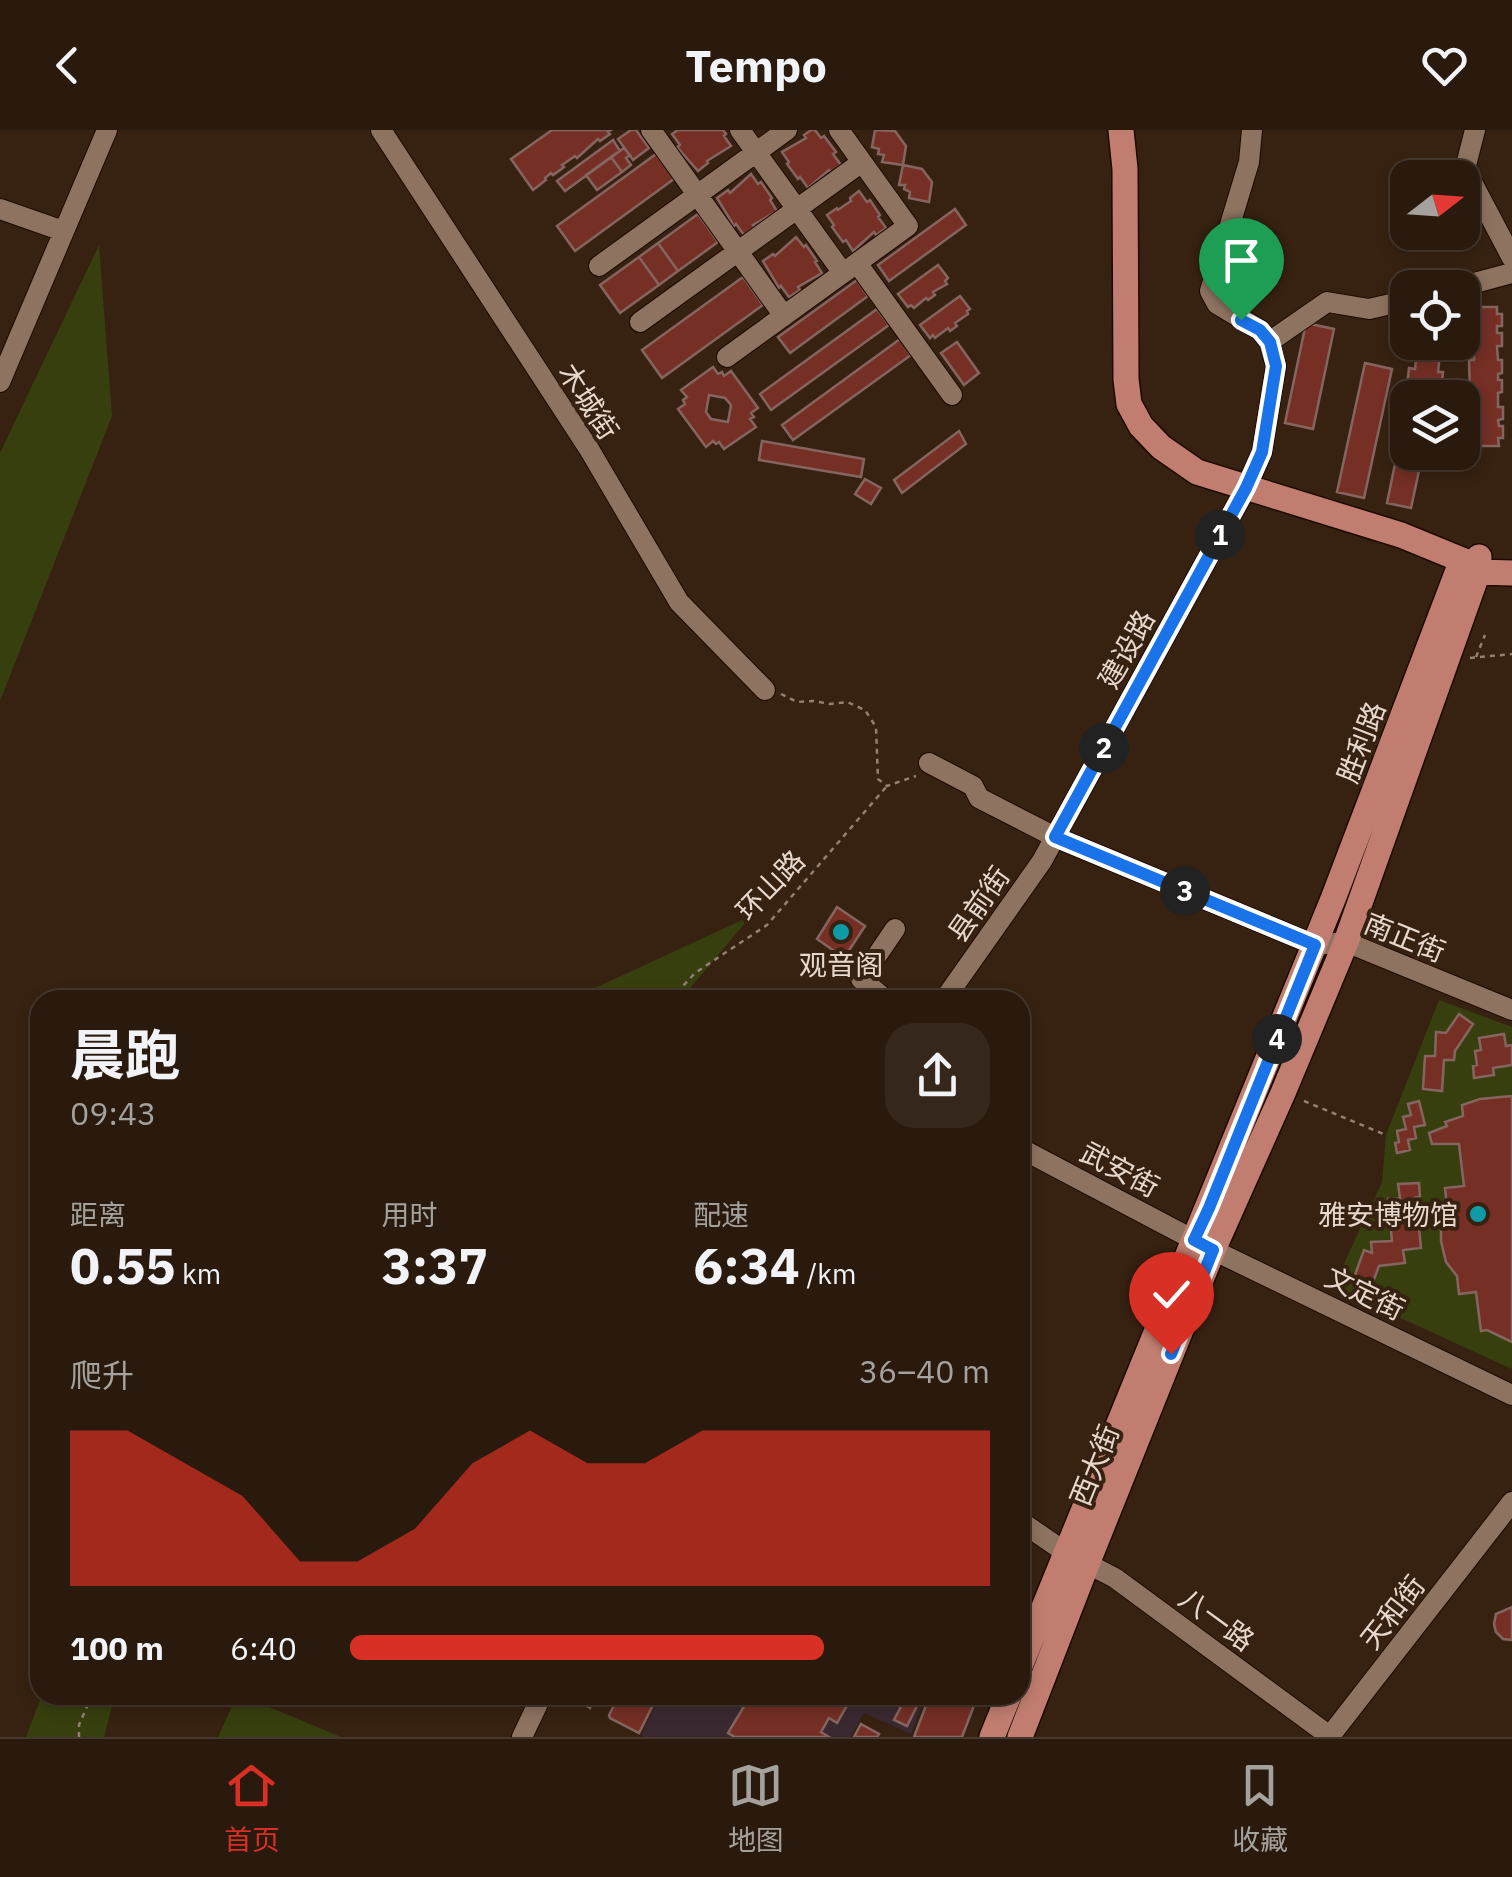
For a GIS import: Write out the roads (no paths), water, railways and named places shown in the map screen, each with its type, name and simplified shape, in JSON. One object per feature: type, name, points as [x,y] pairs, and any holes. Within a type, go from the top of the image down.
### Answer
[{"type":"main road","points":[[1121,130],[1125,169],[1124,342],[1129,404],[1141,426],[1161,447],[1197,472],[1402,535],[1512,574]]},
{"type":"main road","points":[[1473,563],[1512,556]]},
{"type":"main road","name":"胜利路","points":[[1346,942],[1473,563]]},
{"type":"main road","name":"胜利路","points":[[1315,945],[1473,563]]},
{"type":"main road","name":"西大街","points":[[1020,1737],[1076,1558],[1204,1245],[1283,1092],[1346,942]]},
{"type":"main road","name":"西大街","points":[[1204,1245],[1209,1208],[1315,945]]},
{"type":"main road","name":"西大街","points":[[1030,1647],[1076,1558]]},
{"type":"main road","points":[[992,1737],[1004,1705]]},
{"type":"street","points":[[0,382],[107,130]]},
{"type":"street","name":"木城街","points":[[381,130],[588,449],[679,602],[765,690]]},
{"type":"street","points":[[650,130],[784,316]]},
{"type":"street","points":[[740,130],[797,209],[952,395]]},
{"type":"street","points":[[599,266],[787,130]]},
{"type":"street","points":[[727,357],[908,226],[839,130]]},
{"type":"street","points":[[1252,130],[1250,162],[1210,291],[1217,304],[1260,330],[1270,342],[1327,302],[1370,309],[1390,304]]},
{"type":"street","points":[[1475,130],[1465,169],[1512,258]]},
{"type":"street","points":[[640,322],[862,162]]},
{"type":"street","points":[[0,208],[63,231]]},
{"type":"street","points":[[1480,282],[1512,273]]},
{"type":"street","name":"建设路","points":[[1055,837],[1262,452],[1276,366],[1270,342]]},
{"type":"street","name":"南正街","points":[[927,768],[972,786],[979,798],[1055,837],[1315,945],[1346,942],[1512,1010]]},
{"type":"street","name":"县前街","points":[[951,990],[1042,862],[1055,837]]},
{"type":"street","points":[[874,990],[861,979],[896,929]]},
{"type":"street","name":"武安街","points":[[1030,1153],[1204,1245]]},
{"type":"street","name":"文定街","points":[[1204,1245],[1512,1395]]},
{"type":"street","name":"天和街","points":[[1330,1736],[1505,1521],[1512,1502]]},
{"type":"street","name":"八一路","points":[[1030,1527],[1115,1578],[1330,1736]]},
{"type":"street","points":[[522,1737],[537,1705]]},
{"type":"place","name":"观音阁","points":[[841,932]]},
{"type":"place","name":"雅安博物馆","points":[[1478,1214]]}]
